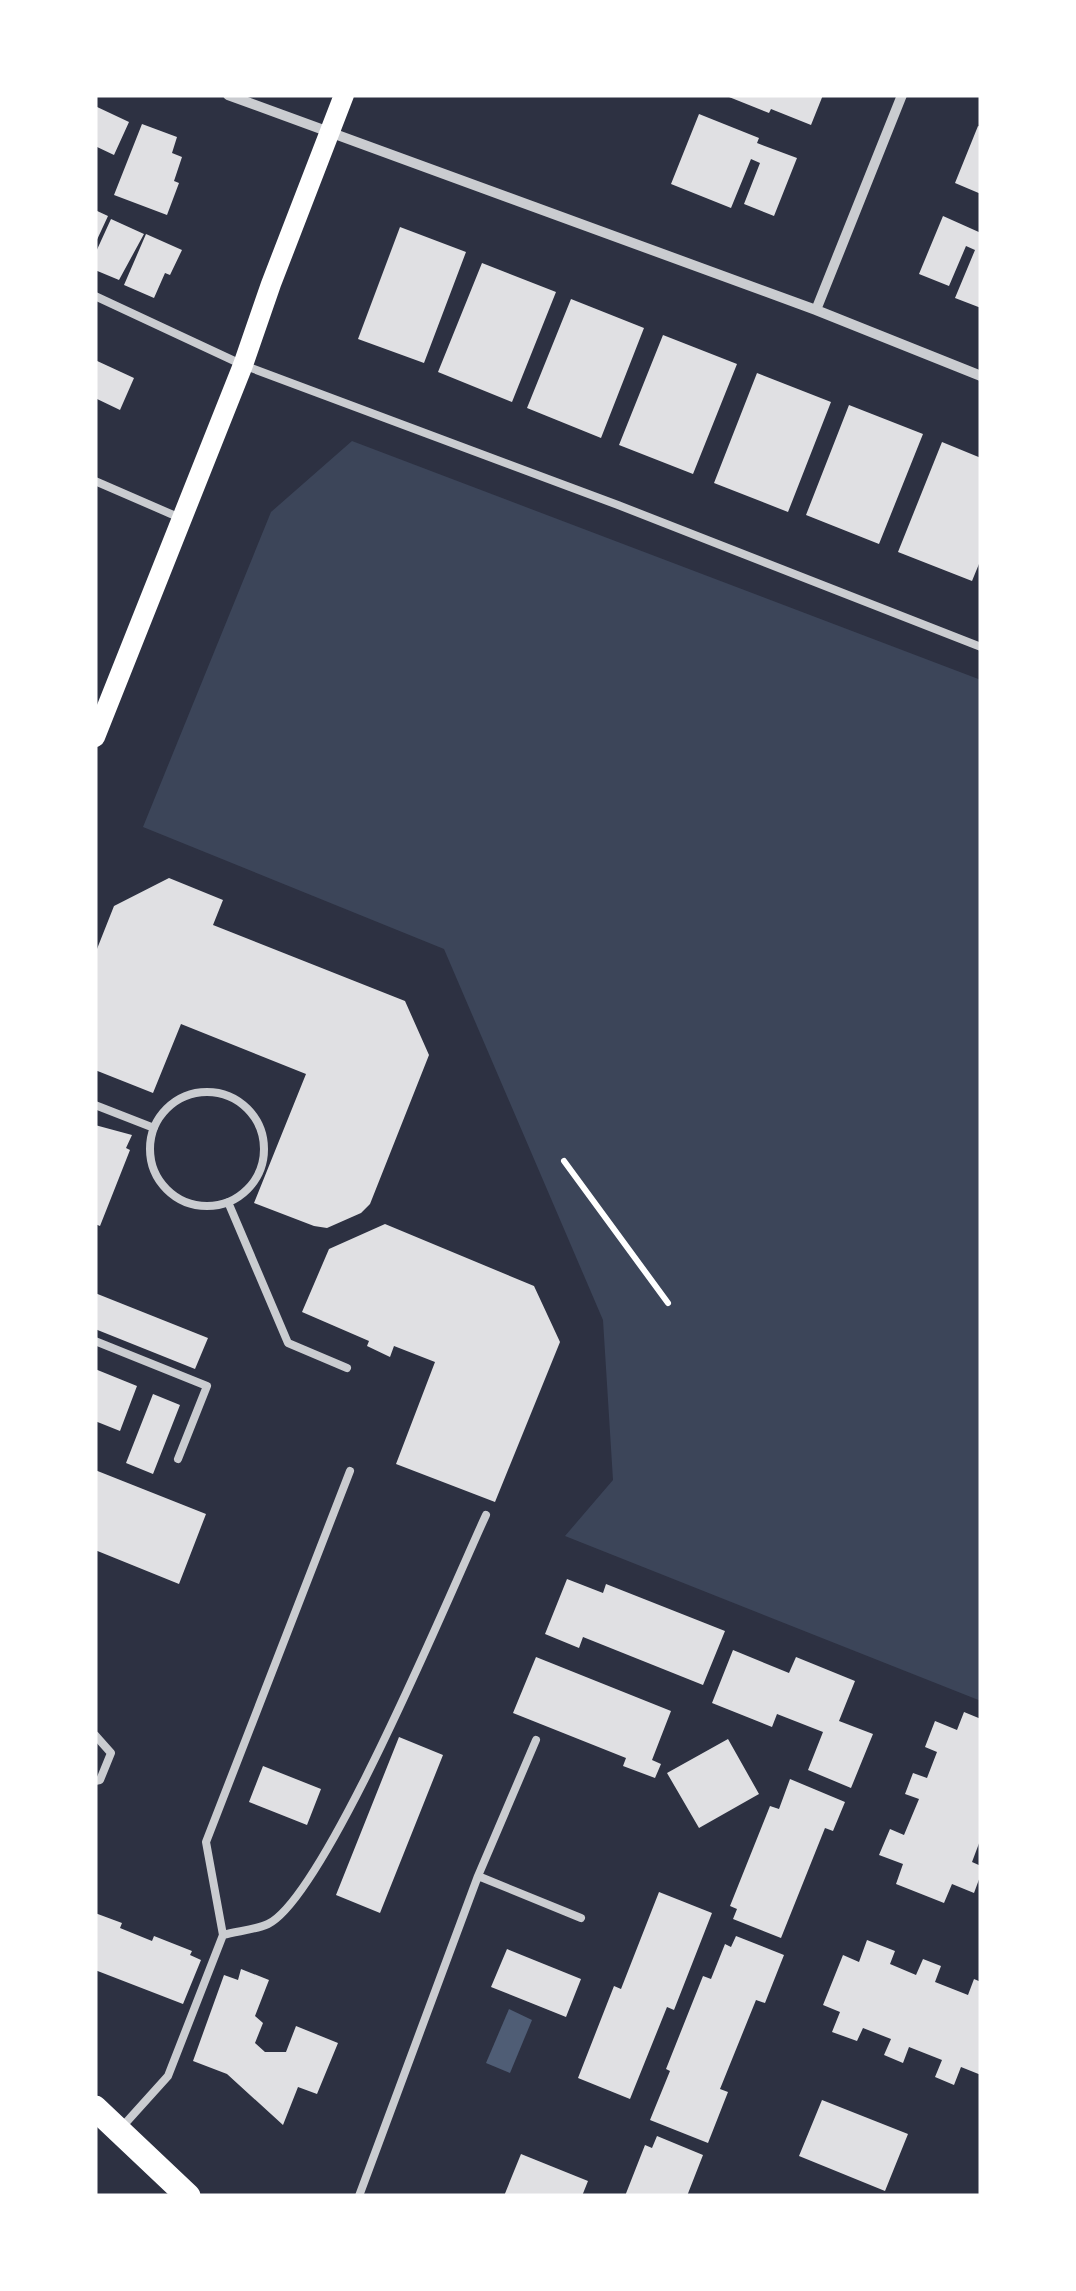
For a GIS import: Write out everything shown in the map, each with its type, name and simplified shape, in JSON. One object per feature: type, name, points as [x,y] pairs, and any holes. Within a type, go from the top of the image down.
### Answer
[{"type":"main road","points":[[95,737],[102,696],[182,519],[344,95]]},
{"type":"main road","points":[[95,2108],[188,2196]]},
{"type":"street","points":[[228,95],[816,310],[981,376]]},
{"type":"street","points":[[816,310],[902,95]]},
{"type":"lane","points":[[95,296],[244,365],[618,504],[981,647]]},
{"type":"lane","points":[[95,481],[182,519]]},
{"type":"lane","points":[[205,1092],[230,1096],[246,1106],[263,1139],[263,1160],[257,1178],[228,1202],[191,1204],[172,1194],[158,1178],[151,1158],[154,1128],[168,1107],[185,1096],[205,1092]]},
{"type":"lane","points":[[95,1104],[154,1128]]},
{"type":"lane","points":[[228,1202],[288,1343],[347,1368]]},
{"type":"lane","points":[[95,1341],[207,1386],[178,1460]]},
{"type":"lane","points":[[120,2130],[168,2076],[224,1934],[206,1842],[350,1471]]},
{"type":"lane","points":[[224,1934],[270,1924],[304,1886],[345,1820],[486,1515]]},
{"type":"lane","points":[[95,1781],[100,1780],[111,1753],[96,1739]]},
{"type":"lane","points":[[358,2196],[478,1876],[536,1740]]},
{"type":"lane","points":[[478,1876],[581,1918]]},
{"type":"path","points":[[564,1161],[668,1303]]},
{"type":"shaded area","points":[[352,441],[981,680],[981,1701],[565,1536],[613,1480],[603,1320],[444,949],[143,827],[271,512]]},
{"type":"shaded area","points":[[509,2009],[532,2020],[510,2073],[486,2063]]},
{"type":"building","points":[[724,95],[787,96],[823,95],[811,125]]},
{"type":"building","points":[[95,106],[129,122],[114,155],[95,146]]},
{"type":"building","points":[[699,114],[797,158],[774,216],[744,204],[760,163],[751,159],[731,208],[671,184]]},
{"type":"building","points":[[142,124],[177,137],[172,153],[182,157],[174,181],[179,183],[167,215],[114,195]]},
{"type":"building","points":[[978,126],[981,127],[981,194],[955,183]]},
{"type":"building","points":[[95,210],[108,216],[95,244]]},
{"type":"building","points":[[943,216],[981,233],[981,308],[955,298],[975,250],[966,246],[949,286],[919,274]]},
{"type":"building","points":[[111,219],[144,234],[119,280],[95,270],[95,254]]},
{"type":"building","points":[[400,227],[466,252],[424,363],[358,339]]},
{"type":"building","points":[[146,234],[182,250],[170,275],[165,273],[154,298],[124,285]]},
{"type":"building","points":[[482,263],[556,292],[512,402],[438,372]]},
{"type":"building","points":[[571,299],[644,328],[601,438],[527,408]]},
{"type":"building","points":[[663,335],[737,364],[693,474],[619,445]]},
{"type":"building","points":[[95,360],[134,378],[120,410],[95,398]]},
{"type":"building","points":[[757,373],[831,402],[788,512],[714,483]]},
{"type":"building","points":[[849,405],[923,434],[879,544],[806,515]]},
{"type":"building","points":[[942,442],[981,458],[981,559],[972,581],[898,552]]},
{"type":"building","points":[[169,878],[223,900],[213,925],[405,1001],[429,1055],[370,1204],[361,1213],[327,1228],[254,1203],[306,1074],[181,1024],[153,1093],[95,1070],[95,954],[114,906]]},
{"type":"building","points":[[95,1125],[132,1135],[126,1148],[130,1150],[100,1226],[95,1224]]},
{"type":"building","points":[[385,1224],[534,1286],[560,1342],[495,1502],[396,1464],[435,1362],[394,1346],[390,1357],[367,1346],[369,1341],[302,1312],[329,1249]]},
{"type":"building","points":[[95,1293],[208,1338],[195,1369],[95,1329]]},
{"type":"building","points":[[95,1369],[137,1386],[120,1431],[95,1421]]},
{"type":"building","points":[[153,1394],[180,1405],[153,1474],[126,1463]]},
{"type":"building","points":[[95,1470],[206,1514],[179,1584],[95,1550]]},
{"type":"building","points":[[567,1579],[603,1593],[606,1584],[725,1631],[703,1685],[583,1637],[579,1648],[545,1634]]},
{"type":"building","points":[[733,1650],[789,1673],[796,1657],[855,1681],[839,1721],[873,1734],[851,1788],[808,1770],[823,1732],[777,1714],[772,1727],[712,1703]]},
{"type":"building","points":[[536,1657],[671,1711],[652,1760],[661,1764],[655,1778],[623,1766],[626,1758],[513,1713]]},
{"type":"building","points":[[964,1712],[981,1719],[981,1838],[972,1862],[981,1866],[981,1874],[974,1893],[952,1884],[944,1903],[896,1884],[903,1864],[879,1855],[890,1829],[904,1835],[919,1799],[905,1794],[913,1773],[927,1778],[937,1752],[925,1747],[935,1721],[957,1730]]},
{"type":"building","points":[[399,1737],[443,1755],[380,1913],[336,1895]]},
{"type":"building","points":[[728,1739],[759,1794],[699,1828],[667,1773]]},
{"type":"building","points":[[263,1766],[321,1789],[307,1825],[249,1802]]},
{"type":"building","points":[[790,1779],[845,1802],[833,1831],[825,1828],[781,1938],[733,1919],[737,1909],[730,1906],[770,1806],[779,1809]]},
{"type":"building","points":[[659,1892],[712,1913],[674,2010],[667,2007],[630,2099],[578,2078],[614,1986],[621,1989]]},
{"type":"building","points":[[95,1913],[152,1941],[154,1936],[192,1951],[190,1955],[201,1960],[183,2004],[95,1970]]},
{"type":"building","points":[[736,1936],[784,1955],[765,2003],[756,2000],[720,2089],[728,2092],[708,2143],[650,2120],[703,1976],[711,1979],[725,1944],[731,1947]]},
{"type":"building","points":[[867,1940],[895,1951],[890,1964],[916,1975],[923,1959],[941,1966],[935,1982],[968,1995],[974,1979],[981,1982],[981,2075],[961,2067],[954,2085],[935,2077],[942,2060],[909,2047],[903,2063],[884,2055],[891,2039],[863,2028],[857,2041],[832,2032],[840,2012],[823,2005],[843,1955],[859,1962]]},
{"type":"building","points":[[507,1949],[581,1979],[566,2017],[491,1987]]},
{"type":"building","points":[[241,1969],[269,1980],[255,2016],[263,2023],[255,2043],[265,2052],[286,2052],[296,2026],[338,2043],[317,2094],[298,2087],[283,2125],[227,2074],[193,2061],[224,1975],[238,1980]]},
{"type":"building","points":[[822,2100],[908,2134],[885,2191],[799,2156]]},
{"type":"building","points":[[657,2136],[703,2155],[687,2196],[625,2196],[645,2145],[652,2148]]},
{"type":"building","points":[[521,2154],[588,2181],[582,2196],[504,2196]]}]
